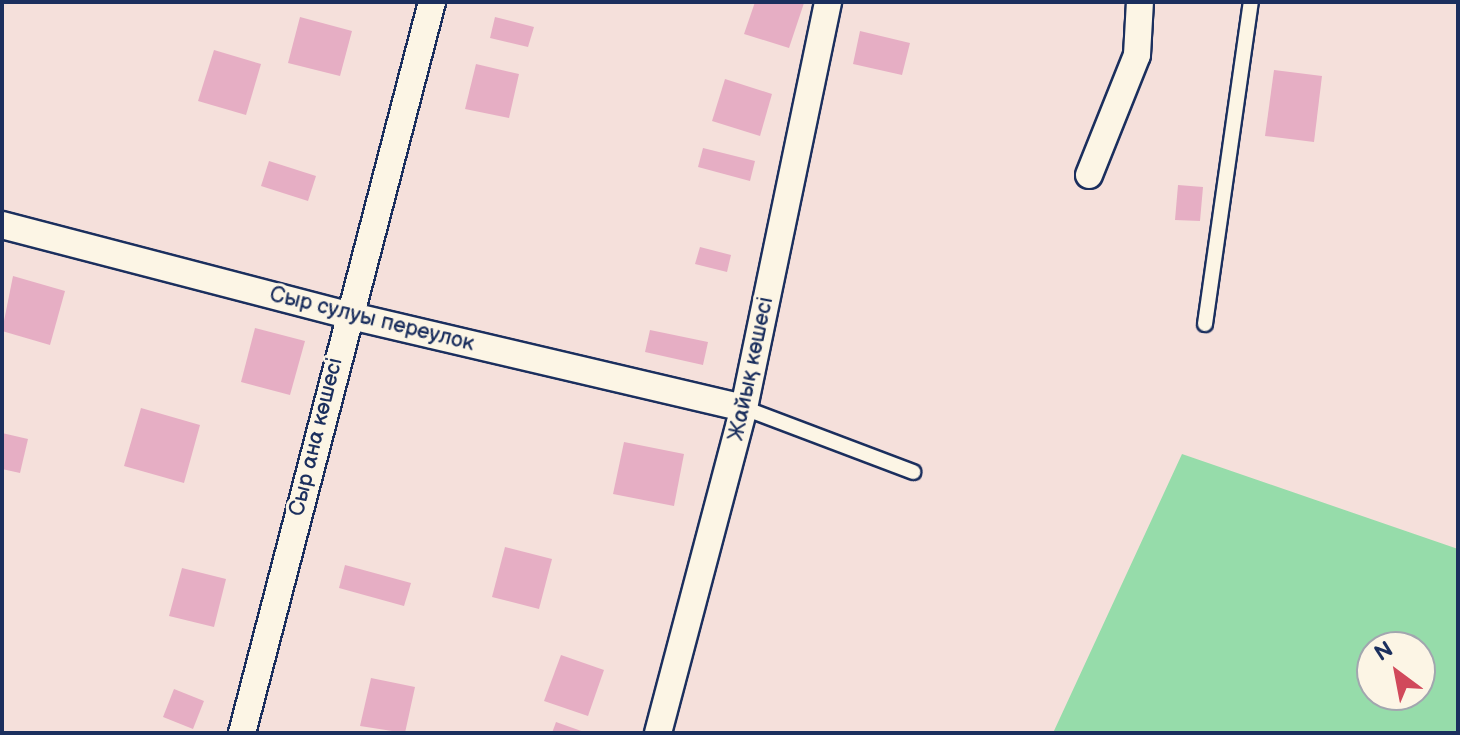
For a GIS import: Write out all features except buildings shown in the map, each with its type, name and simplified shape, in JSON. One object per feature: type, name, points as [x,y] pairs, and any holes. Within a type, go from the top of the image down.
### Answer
[{"type":"street","name":"Сыр ана көшесі","points":[[242,733],[347,315],[432,2]]},
{"type":"street","name":"Жайық көшесі","points":[[658,733],[744,408],[828,2]]},
{"type":"street","points":[[1089,175],[1137,55],[1140,2]]},
{"type":"street","name":"Сыр сулуы переулок","points":[[2,225],[347,315],[744,408]]},
{"type":"lane","points":[[1205,324],[1251,2]]},
{"type":"lane","points":[[744,408],[913,472]]},
{"type":"green space","points":[[1182,454],[1458,549],[1458,733],[1053,733]]}]
